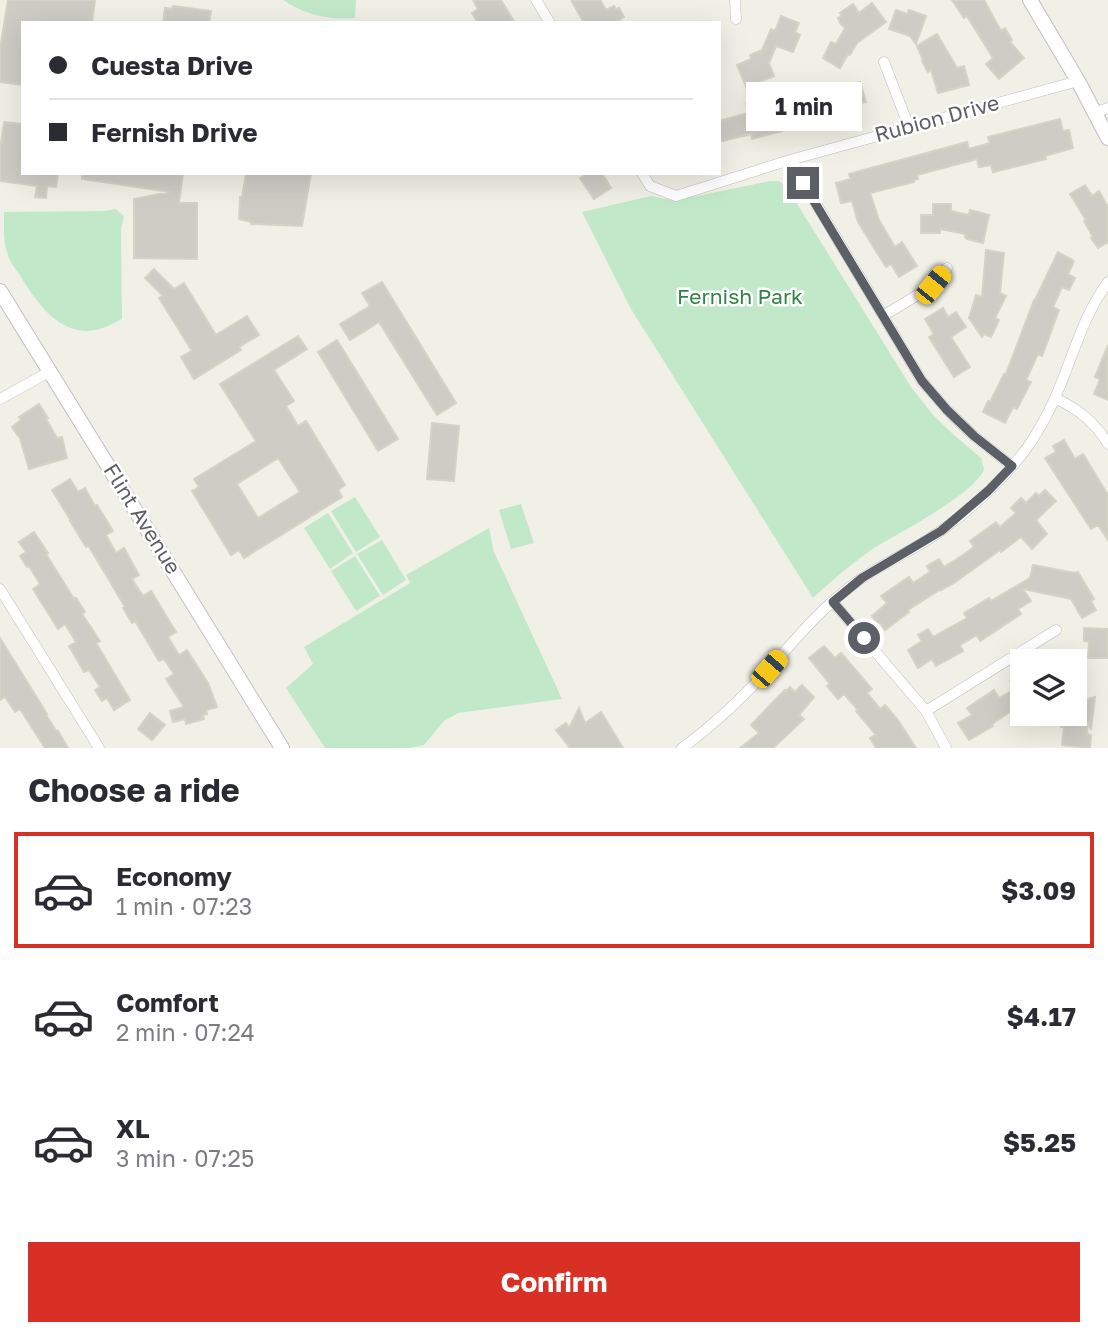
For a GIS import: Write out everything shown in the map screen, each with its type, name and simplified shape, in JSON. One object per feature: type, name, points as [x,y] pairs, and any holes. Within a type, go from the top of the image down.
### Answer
[{"type":"street","points":[[536,0],[549,21]]},
{"type":"street","points":[[734,0],[737,19]]},
{"type":"street","points":[[1030,0],[1079,81],[1101,110],[1108,138]]},
{"type":"street","points":[[884,62],[909,127]]},
{"type":"street","name":"Rubion Drive","points":[[643,175],[650,186],[676,196],[790,160],[1079,81]]},
{"type":"street","points":[[790,160],[922,381],[974,436],[1012,466]]},
{"type":"street","points":[[883,316],[933,285],[947,268]]},
{"type":"street","points":[[682,748],[730,710],[811,621],[833,602],[862,578],[941,531],[988,491],[1012,466],[1028,446],[1055,398],[1088,315],[1108,282]]},
{"type":"street","name":"Flint Avenue","points":[[0,291],[282,748]]},
{"type":"street","points":[[0,399],[49,372]]},
{"type":"street","points":[[1055,398],[1088,418],[1108,444]]},
{"type":"street","points":[[0,589],[99,748]]},
{"type":"street","points":[[833,602],[926,711],[946,748]]},
{"type":"street","points":[[926,711],[1056,630]]},
{"type":"green space","points":[[283,0],[356,0],[355,18],[318,15]]},
{"type":"green space","name":"Fernish Park","points":[[779,181],[786,186],[911,387],[933,415],[981,458],[984,469],[967,490],[871,550],[813,598],[631,309],[582,212],[651,196],[664,199],[692,197]]},
{"type":"green space","points":[[116,209],[124,216],[121,229],[122,319],[96,330],[86,331],[64,325],[46,311],[11,263],[5,244],[4,212]]},
{"type":"green space","points":[[355,497],[380,537],[356,552],[331,511]]},
{"type":"green space","points":[[521,504],[534,543],[511,549],[499,510]]},
{"type":"green space","points":[[328,513],[353,553],[330,569],[304,528]]},
{"type":"green space","points":[[489,528],[494,552],[562,699],[458,713],[444,721],[424,745],[410,748],[325,748],[286,688],[313,664],[304,647],[410,583],[406,575]]},
{"type":"green space","points":[[382,540],[406,580],[383,595],[357,554]]},
{"type":"green space","points":[[355,556],[380,596],[356,611],[331,571]]},
{"type":"building","points":[[8,0],[95,0],[92,21],[21,21],[21,85],[0,82],[0,49]]},
{"type":"building","points":[[473,0],[501,0],[514,21],[477,21],[472,13],[478,9]]},
{"type":"building","points":[[571,0],[600,0],[606,10],[614,6],[619,8],[624,17],[618,21],[583,21]]},
{"type":"building","points":[[952,0],[984,0],[1001,31],[1005,28],[1012,40],[1010,42],[1024,58],[999,79],[986,64],[993,58],[967,16],[964,18]]},
{"type":"building","points":[[872,3],[886,22],[857,43],[840,68],[823,58],[831,42],[836,44],[845,28],[838,18],[842,15],[840,13],[853,4],[859,13]]},
{"type":"building","points":[[173,6],[211,11],[209,21],[163,21],[165,8],[172,9]]},
{"type":"building","points":[[896,10],[907,14],[909,10],[926,16],[916,44],[910,36],[889,29]]},
{"type":"building","points":[[781,16],[799,23],[795,32],[800,35],[793,52],[776,46],[769,63],[774,76],[759,82],[766,107],[860,82],[866,102],[850,106],[851,113],[818,121],[817,116],[804,118],[781,124],[782,131],[752,139],[751,134],[721,142],[721,120],[748,113],[746,103],[752,101],[737,65],[762,50],[771,29],[775,31]]},
{"type":"building","points":[[937,34],[957,68],[964,66],[969,85],[938,93],[931,70],[928,72],[917,46]]},
{"type":"building","points":[[1060,119],[1063,131],[1069,130],[1073,148],[1045,156],[1046,159],[993,172],[991,165],[979,167],[977,159],[917,175],[918,179],[914,182],[870,193],[879,220],[895,247],[902,242],[917,266],[899,277],[891,264],[886,267],[858,222],[852,201],[841,203],[836,183],[851,179],[849,174],[967,142],[969,149],[990,143],[988,137]]},
{"type":"building","points":[[4,122],[21,124],[21,175],[58,175],[56,187],[47,186],[46,198],[35,197],[37,186],[0,181]]},
{"type":"building","points":[[82,175],[183,175],[179,203],[197,203],[197,259],[134,258],[134,199],[170,192],[82,179]]},
{"type":"building","points":[[246,175],[311,175],[302,226],[251,224],[239,219]]},
{"type":"building","points":[[585,175],[603,175],[611,188],[594,199],[580,178]]},
{"type":"building","points":[[1085,185],[1092,196],[1099,191],[1108,207],[1108,242],[1098,248],[1091,238],[1093,237],[1084,221],[1086,220],[1070,194]]},
{"type":"building","points":[[933,204],[951,204],[951,211],[969,215],[970,210],[989,215],[983,243],[967,239],[966,234],[940,229],[940,233],[921,233],[921,215],[933,215]]},
{"type":"building","points":[[986,250],[1004,253],[1000,293],[1006,296],[995,318],[999,320],[991,337],[984,334],[982,337],[969,318],[976,295],[982,297]]},
{"type":"building","points":[[1058,252],[1074,261],[1068,274],[1075,278],[1069,290],[1062,287],[1053,307],[1059,310],[1042,356],[1038,354],[1026,380],[1031,382],[1017,409],[1013,407],[1005,423],[983,412],[1006,374],[1034,300]]},
{"type":"building","points":[[154,269],[174,289],[184,283],[216,335],[247,316],[259,335],[239,347],[241,350],[194,379],[181,357],[192,351],[159,298],[163,296],[145,278]]},
{"type":"building","points":[[382,282],[456,403],[437,415],[379,322],[350,340],[340,324],[370,306],[362,293]]},
{"type":"building","points":[[943,308],[948,317],[956,312],[966,327],[951,337],[970,367],[954,377],[929,337],[934,334],[925,319]]},
{"type":"building","points":[[298,336],[307,349],[274,370],[294,401],[286,406],[298,426],[306,421],[345,485],[338,490],[342,497],[244,558],[239,550],[231,555],[192,491],[199,487],[194,479],[256,441],[220,384]],"holes":[[[278,458],[300,492],[258,518],[237,484]]]},
{"type":"building","points":[[337,340],[398,439],[378,451],[318,352]]},
{"type":"building","points":[[1108,345],[1108,400],[1094,394],[1100,379],[1095,377]]},
{"type":"building","points":[[39,404],[57,438],[62,437],[67,458],[29,469],[19,435],[12,427],[21,420],[19,417]]},
{"type":"building","points":[[432,423],[459,426],[454,481],[427,479]]},
{"type":"building","points":[[1064,440],[1075,459],[1083,454],[1108,495],[1108,540],[1098,525],[1091,529],[1045,458],[1056,452],[1053,446]]},
{"type":"building","points":[[70,479],[78,492],[85,488],[95,506],[97,505],[113,531],[106,535],[116,553],[124,548],[139,575],[132,579],[143,596],[151,591],[176,632],[168,637],[179,655],[187,650],[208,683],[217,707],[206,710],[204,719],[186,724],[185,719],[173,722],[170,711],[184,707],[166,679],[174,674],[164,659],[159,661],[135,621],[132,623],[88,545],[86,547],[52,490]]},
{"type":"building","points":[[1045,490],[1056,501],[1036,520],[1047,534],[1032,549],[1021,537],[954,583],[908,610],[909,612],[885,630],[880,623],[878,625],[872,616],[887,603],[881,596],[909,577],[913,583],[930,572],[927,566],[939,559],[944,567],[957,559],[974,547],[970,541],[996,522],[1000,527],[1016,513],[1011,508],[1021,498],[1026,503],[1036,493],[1039,496]]},
{"type":"building","points":[[34,532],[74,599],[76,598],[85,612],[82,614],[100,641],[96,643],[130,700],[114,710],[107,698],[102,701],[95,690],[100,687],[89,670],[84,672],[69,646],[76,642],[65,624],[58,629],[33,589],[40,584],[20,556],[26,552],[19,542]]},
{"type":"building","points":[[1033,565],[1078,572],[1094,599],[1091,601],[1096,610],[1082,618],[1071,599],[1023,589],[1031,601],[1018,609],[1021,614],[980,641],[977,635],[960,645],[963,651],[936,666],[932,659],[918,668],[908,650],[922,641],[918,635],[928,629],[933,637],[967,618],[964,613],[1030,578]]},
{"type":"building","points":[[1084,628],[1108,629],[1108,658],[1088,658],[1089,642],[1084,641]]},
{"type":"building","points":[[0,638],[68,748],[45,748],[20,709],[15,712],[5,697],[0,700]]},
{"type":"building","points":[[824,646],[835,658],[841,653],[872,689],[867,693],[880,709],[885,705],[916,748],[876,748],[870,738],[876,735],[856,711],[858,710],[844,694],[838,699],[827,686],[830,684],[809,658]]},
{"type":"building","points":[[802,685],[814,697],[799,715],[804,719],[773,748],[740,748],[759,733],[751,725],[772,703],[790,687],[795,692]]},
{"type":"building","points":[[994,690],[999,698],[1010,692],[1010,712],[969,740],[958,723],[972,715],[967,708]]},
{"type":"building","points":[[1095,697],[1091,730],[1088,722],[1090,748],[1062,745],[1064,727],[1061,726],[1087,726],[1087,699]]},
{"type":"building","points":[[579,708],[585,723],[601,712],[623,748],[570,748],[556,730],[566,723],[569,728]]},
{"type":"building","points":[[150,713],[165,725],[152,740],[138,729]]},
{"type":"route","points":[[803,183],[922,381],[974,436],[1012,466],[988,491],[941,531],[862,578],[833,602],[864,638]]}]
